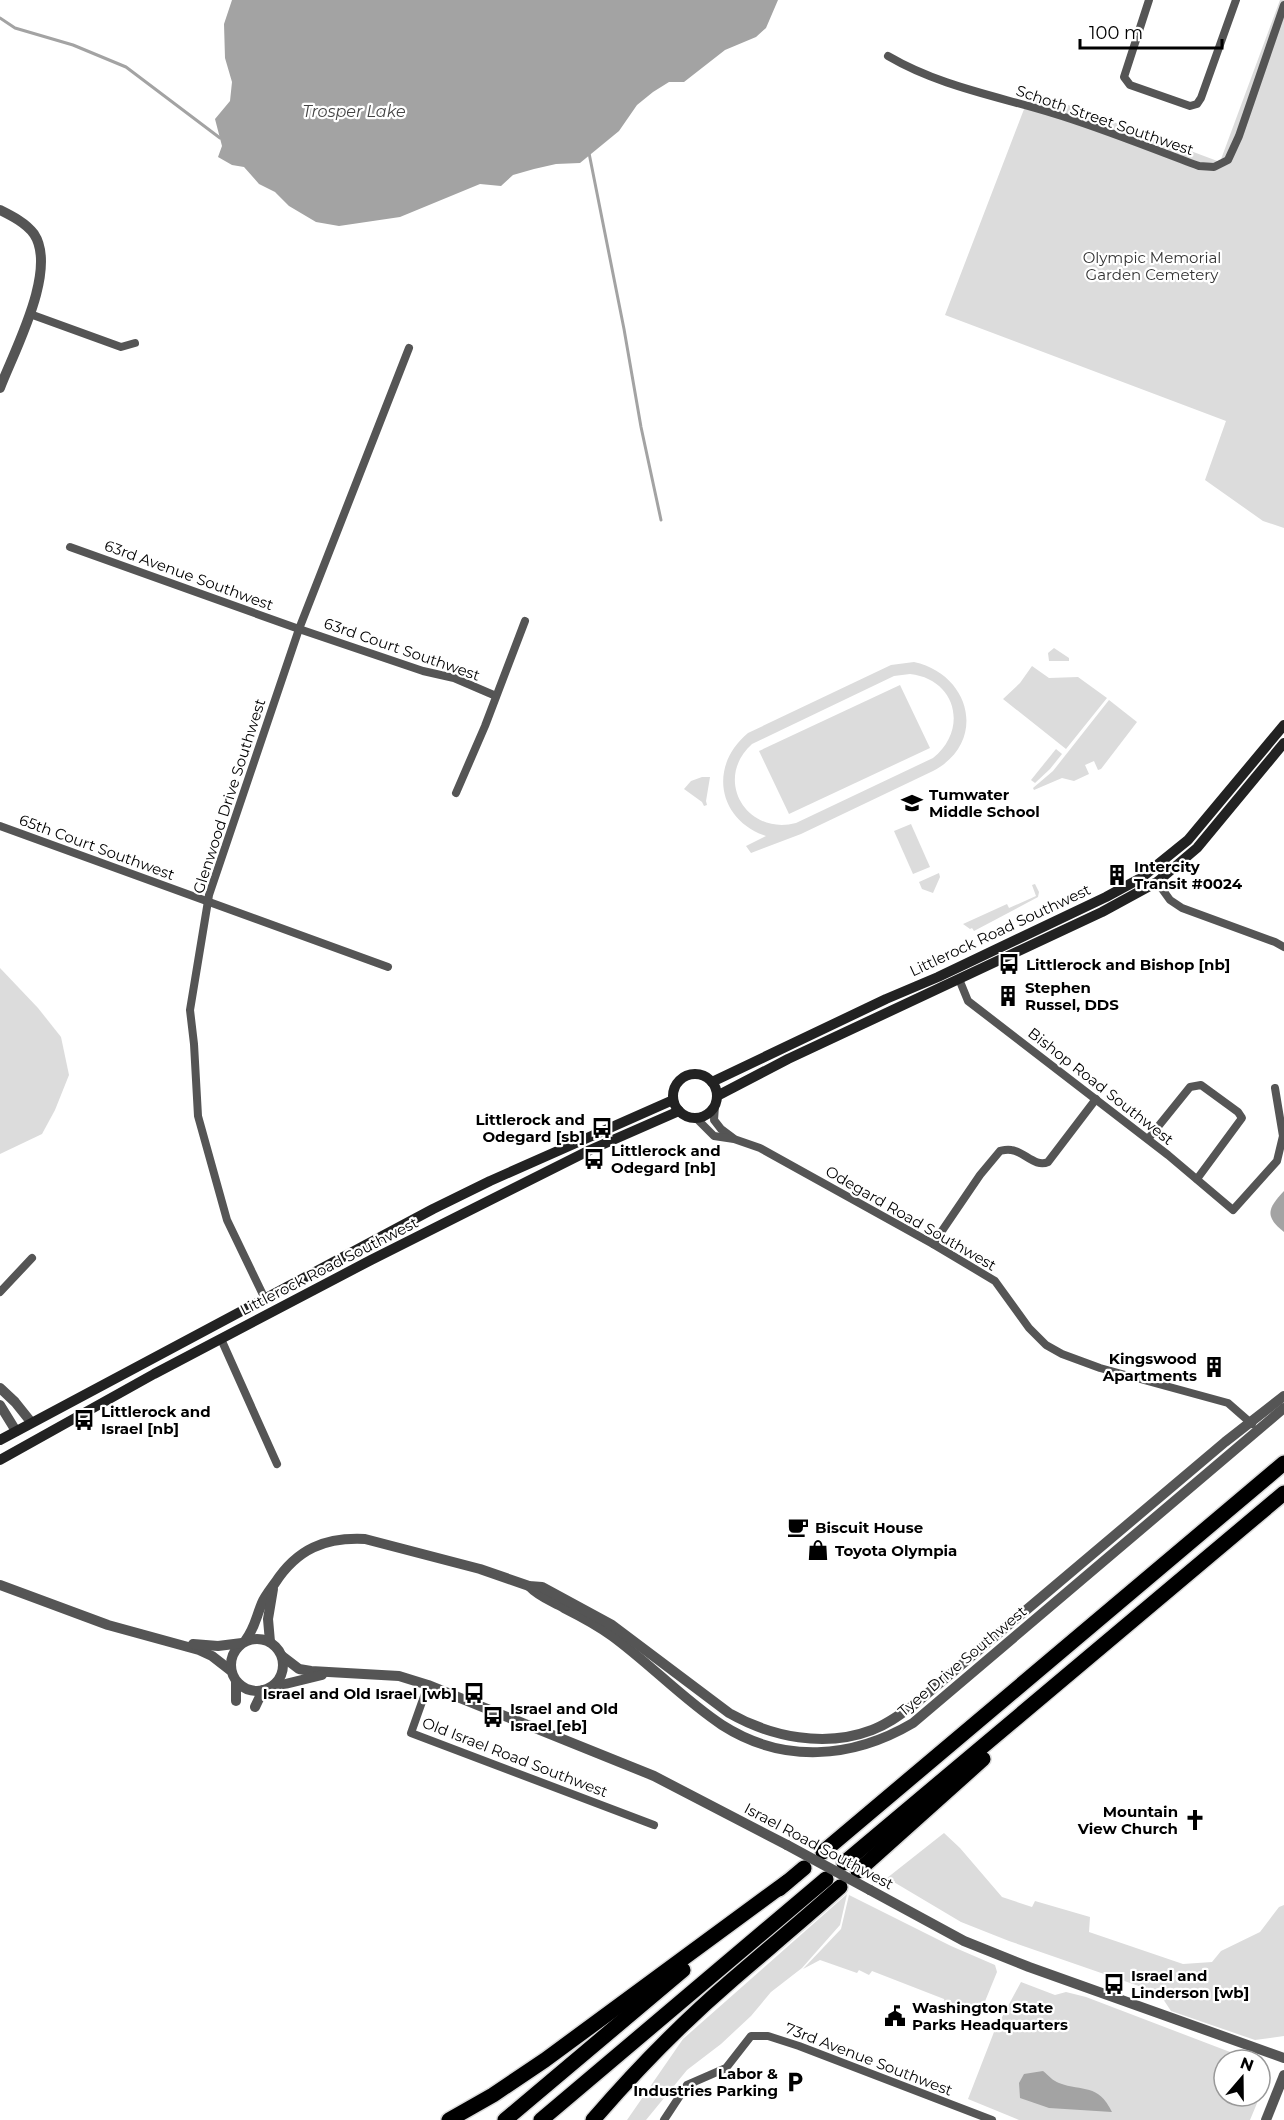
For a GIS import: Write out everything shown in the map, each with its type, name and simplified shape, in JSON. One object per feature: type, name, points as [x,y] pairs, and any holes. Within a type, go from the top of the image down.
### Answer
[{"type":"highway","points":[[823,1852],[1284,1463]]},
{"type":"highway","points":[[851,1867],[1028,1719],[1091,1656],[1284,1493]]},
{"type":"highway","points":[[505,2120],[804,1868]]},
{"type":"highway","points":[[541,2120],[826,1879]]},
{"type":"highway","points":[[449,2120],[527,2072],[787,1882]]},
{"type":"highway","points":[[593,2120],[628,2079],[678,2029],[730,1981],[840,1887]]},
{"type":"main road","name":"Littlerock Road Southwest","points":[[712,1082],[1106,897],[1141,878],[1188,840],[1284,725]]},
{"type":"main road","name":"Littlerock Road Southwest","points":[[696,1118],[710,1113],[716,1101],[788,1059],[1102,912],[1157,882],[1197,848],[1284,743]]},
{"type":"main road","points":[[696,1118],[686,1117],[679,1111],[673,1100],[675,1086],[685,1076],[699,1074],[712,1082],[716,1101]]},
{"type":"main road","name":"Littlerock Road Southwest","points":[[0,1440],[490,1181],[673,1100]]},
{"type":"main road","name":"Littlerock Road Southwest","points":[[0,1460],[154,1374],[371,1260],[590,1150],[679,1111]]},
{"type":"street","points":[[1149,0],[1124,77],[1131,85],[1190,106],[1197,104],[1201,98],[1236,0]]},
{"type":"street","name":"Schoth Street Southwest","points":[[888,56],[913,70],[950,84],[1054,114],[1199,166],[1214,167],[1228,159],[1239,136],[1284,5]]},
{"type":"street","points":[[0,210],[18,220],[34,235],[41,257],[38,288],[30,314],[0,388]]},
{"type":"street","points":[[30,314],[121,347],[135,343]]},
{"type":"street","name":"Glenwood Drive Southwest","points":[[265,1299],[227,1220],[198,1116],[190,1010],[207,902],[299,629],[409,348]]},
{"type":"street","name":"63rd Avenue Southwest","points":[[70,547],[299,629]]},
{"type":"street","name":"63rd Court Southwest","points":[[456,794],[525,621]]},
{"type":"street","name":"63rd Court Southwest","points":[[299,629],[423,671],[454,678],[496,696]]},
{"type":"street","name":"65th Court Southwest","points":[[0,826],[388,967]]},
{"type":"street","points":[[1157,882],[1170,900],[1182,908],[1284,947]]},
{"type":"street","name":"Bishop Road Southwest","points":[[958,979],[969,1001],[1148,1139],[1233,1210],[1277,1161],[1283,1136],[1275,1088]]},
{"type":"street","points":[[1148,1139],[1190,1087],[1201,1085],[1238,1112],[1242,1118],[1197,1179]]},
{"type":"street","points":[[933,1244],[980,1175],[1000,1151],[1011,1150],[1036,1162],[1043,1164],[1048,1162],[1096,1098]]},
{"type":"street","points":[[716,1101],[714,1120],[734,1139]]},
{"type":"street","name":"Odegard Road Southwest","points":[[696,1118],[714,1136],[734,1139],[760,1148],[933,1244],[998,1284],[1029,1328],[1046,1345],[1062,1354],[1100,1368],[1228,1403],[1254,1427]]},
{"type":"street","points":[[0,1292],[32,1258]]},
{"type":"street","points":[[221,1339],[277,1464]]},
{"type":"street","points":[[0,1388],[31,1422]]},
{"type":"street","name":"Tyee Drive Southwest","points":[[243,1642],[252,1631],[262,1602],[292,1561],[304,1552],[331,1540],[365,1539],[480,1569],[529,1586],[542,1587],[612,1625],[729,1713],[747,1723],[785,1736],[832,1738],[851,1736],[891,1721],[915,1704],[1254,1427],[1284,1396]]},
{"type":"street","points":[[0,1405],[16,1431]]},
{"type":"street","name":"Tyee Drive Southwest","points":[[1254,1427],[1284,1408]]},
{"type":"street","points":[[270,1642],[268,1618],[274,1583]]},
{"type":"street","points":[[0,1585],[108,1625],[212,1656],[230,1670],[236,1682],[236,1701]]},
{"type":"street","points":[[165,1641],[216,1646],[262,1639],[270,1642],[282,1656],[282,1673],[278,1681],[267,1689],[255,1707]]},
{"type":"street","points":[[230,1670],[232,1653],[243,1642]]},
{"type":"street","name":"Israel Road Southwest","points":[[282,1656],[299,1669],[399,1676],[428,1685],[654,1776],[964,1941],[1284,2058]]},
{"type":"street","name":"Israel Road Southwest","points":[[267,1689],[337,1673]]},
{"type":"street","points":[[236,1682],[246,1689],[267,1689]]},
{"type":"street","name":"Old Israel Road Southwest","points":[[428,1685],[411,1733],[654,1825]]},
{"type":"street","name":"73rd Avenue Southwest","points":[[664,2120],[687,2085],[726,2068],[751,2036],[768,2036],[799,2046],[992,2120]]},
{"type":"street","points":[[1266,2120],[1284,2075]]},
{"type":"green space","name":"Olympic Memorial Garden Cemetery","points":[[1280,0],[1284,0],[1284,528],[1263,521],[1205,480],[1226,421],[945,315],[1031,91],[1220,162]]},
{"type":"green space","points":[[1054,648],[1069,658],[1069,661],[1049,661],[1048,653]]},
{"type":"green space","points":[[914,662],[934,669],[949,681],[960,695],[966,711],[966,728],[961,744],[950,759],[933,771],[801,834],[751,853],[746,846],[766,836],[737,818],[724,791],[723,776],[727,761],[735,746],[748,733],[891,665]],"holes":[[[910,674],[926,678],[938,685],[947,695],[954,720],[951,733],[944,746],[933,758],[796,823],[778,825],[763,821],[750,813],[741,801],[736,788],[735,773],[741,758],[752,744],[894,676]]]},
{"type":"green space","points":[[1032,666],[1049,678],[1078,677],[1107,698],[1066,749],[1003,699],[1020,683]]},
{"type":"green space","points":[[900,685],[930,748],[789,814],[759,751]]},
{"type":"green space","points":[[1109,700],[1137,722],[1101,769],[1098,770],[1094,761],[1085,765],[1089,774],[1074,781],[1062,778],[1034,790],[1033,788],[1053,771]]},
{"type":"green space","points":[[1056,749],[1062,754],[1035,783],[1031,780]]},
{"type":"green space","points":[[710,777],[707,805],[704,806],[684,789],[691,781]]},
{"type":"green space","points":[[911,824],[930,867],[913,874],[894,831]]},
{"type":"green space","points":[[939,873],[940,877],[933,893],[922,889],[919,882]]},
{"type":"green space","points":[[1035,884],[1039,892],[1038,897],[974,931],[963,924],[1007,904],[1009,908],[1036,896],[1032,885]]},
{"type":"green space","points":[[0,968],[38,1008],[61,1037],[69,1075],[55,1110],[42,1134],[0,1154]]},
{"type":"green space","points":[[944,1833],[1002,1897],[1032,1907],[1035,1901],[1090,1917],[1089,1932],[1183,1964],[1212,1962],[1221,1951],[1260,1932],[1279,1907],[1284,1905],[1284,2036],[1255,2040],[1171,2011],[1159,1993],[961,1922],[887,1878]]},
{"type":"green space","points":[[847,1894],[840,1925],[802,1968],[771,1992],[751,2016],[721,2044],[687,2070],[646,2120],[627,2120],[683,2039]]},
{"type":"green space","points":[[849,1895],[951,1946],[995,1965],[997,1972],[979,2016],[945,2003],[944,1999],[872,1971],[869,1975],[859,1970],[857,1973],[820,1960],[803,1969],[841,1929]]},
{"type":"green space","points":[[1021,1982],[1055,1995],[1066,1992],[1086,1997],[1220,2048],[1212,2048],[1212,2108],[1255,2108],[1250,2120],[1019,2120],[968,2099],[994,2032]]},
{"type":"water","name":"Trosper Lake","points":[[232,0],[778,0],[766,28],[756,37],[725,50],[684,82],[669,82],[653,92],[637,105],[619,131],[580,163],[556,164],[513,175],[501,186],[480,184],[400,217],[339,226],[316,222],[289,206],[275,192],[259,184],[244,167],[232,165],[218,157],[222,146],[215,119],[230,101],[232,82],[225,58],[224,24]]},
{"type":"water","points":[[1284,1191],[1284,1232],[1273,1221],[1270,1212],[1274,1202]]},
{"type":"water","points":[[1043,2071],[1059,2083],[1095,2092],[1107,2103],[1112,2112],[1049,2108],[1020,2098],[1019,2083],[1024,2074]]},
{"type":"waterway","points":[[0,18],[15,28],[73,45],[126,67],[222,138]]},
{"type":"waterway","points":[[589,153],[661,520]]},
{"type":"place","name":"Tumwater Middle School","points":[[912,803]]},
{"type":"place","name":"Intercity Transit #0024","points":[[1117,875]]},
{"type":"place","name":"Littlerock and Bishop [nb]","points":[[1009,964]]},
{"type":"place","name":"Stephen Russel, DDS","points":[[1008,996]]},
{"type":"place","name":"Littlerock and Odegard [sb]","points":[[602,1128]]},
{"type":"place","name":"Littlerock and Odegard [nb]","points":[[594,1159]]},
{"type":"place","name":"Kingswood Apartments","points":[[1214,1367]]},
{"type":"place","name":"Littlerock and Israel [nb]","points":[[84,1420]]},
{"type":"place","name":"Biscuit House","points":[[798,1527]]},
{"type":"place","name":"Toyota Olympia","points":[[818,1550]]},
{"type":"place","name":"Israel and Old Israel [wb]","points":[[474,1693]]},
{"type":"place","name":"Israel and Old Israel [eb]","points":[[493,1717]]},
{"type":"place","name":"Mountain View Church","points":[[1195,1820]]},
{"type":"place","name":"Israel and Linderson [wb]","points":[[1114,1984]]},
{"type":"place","name":"Washington State Parks Headquarters","points":[[895,2016]]},
{"type":"place","name":"Labor & Industries Parking","points":[[795,2082]]}]
